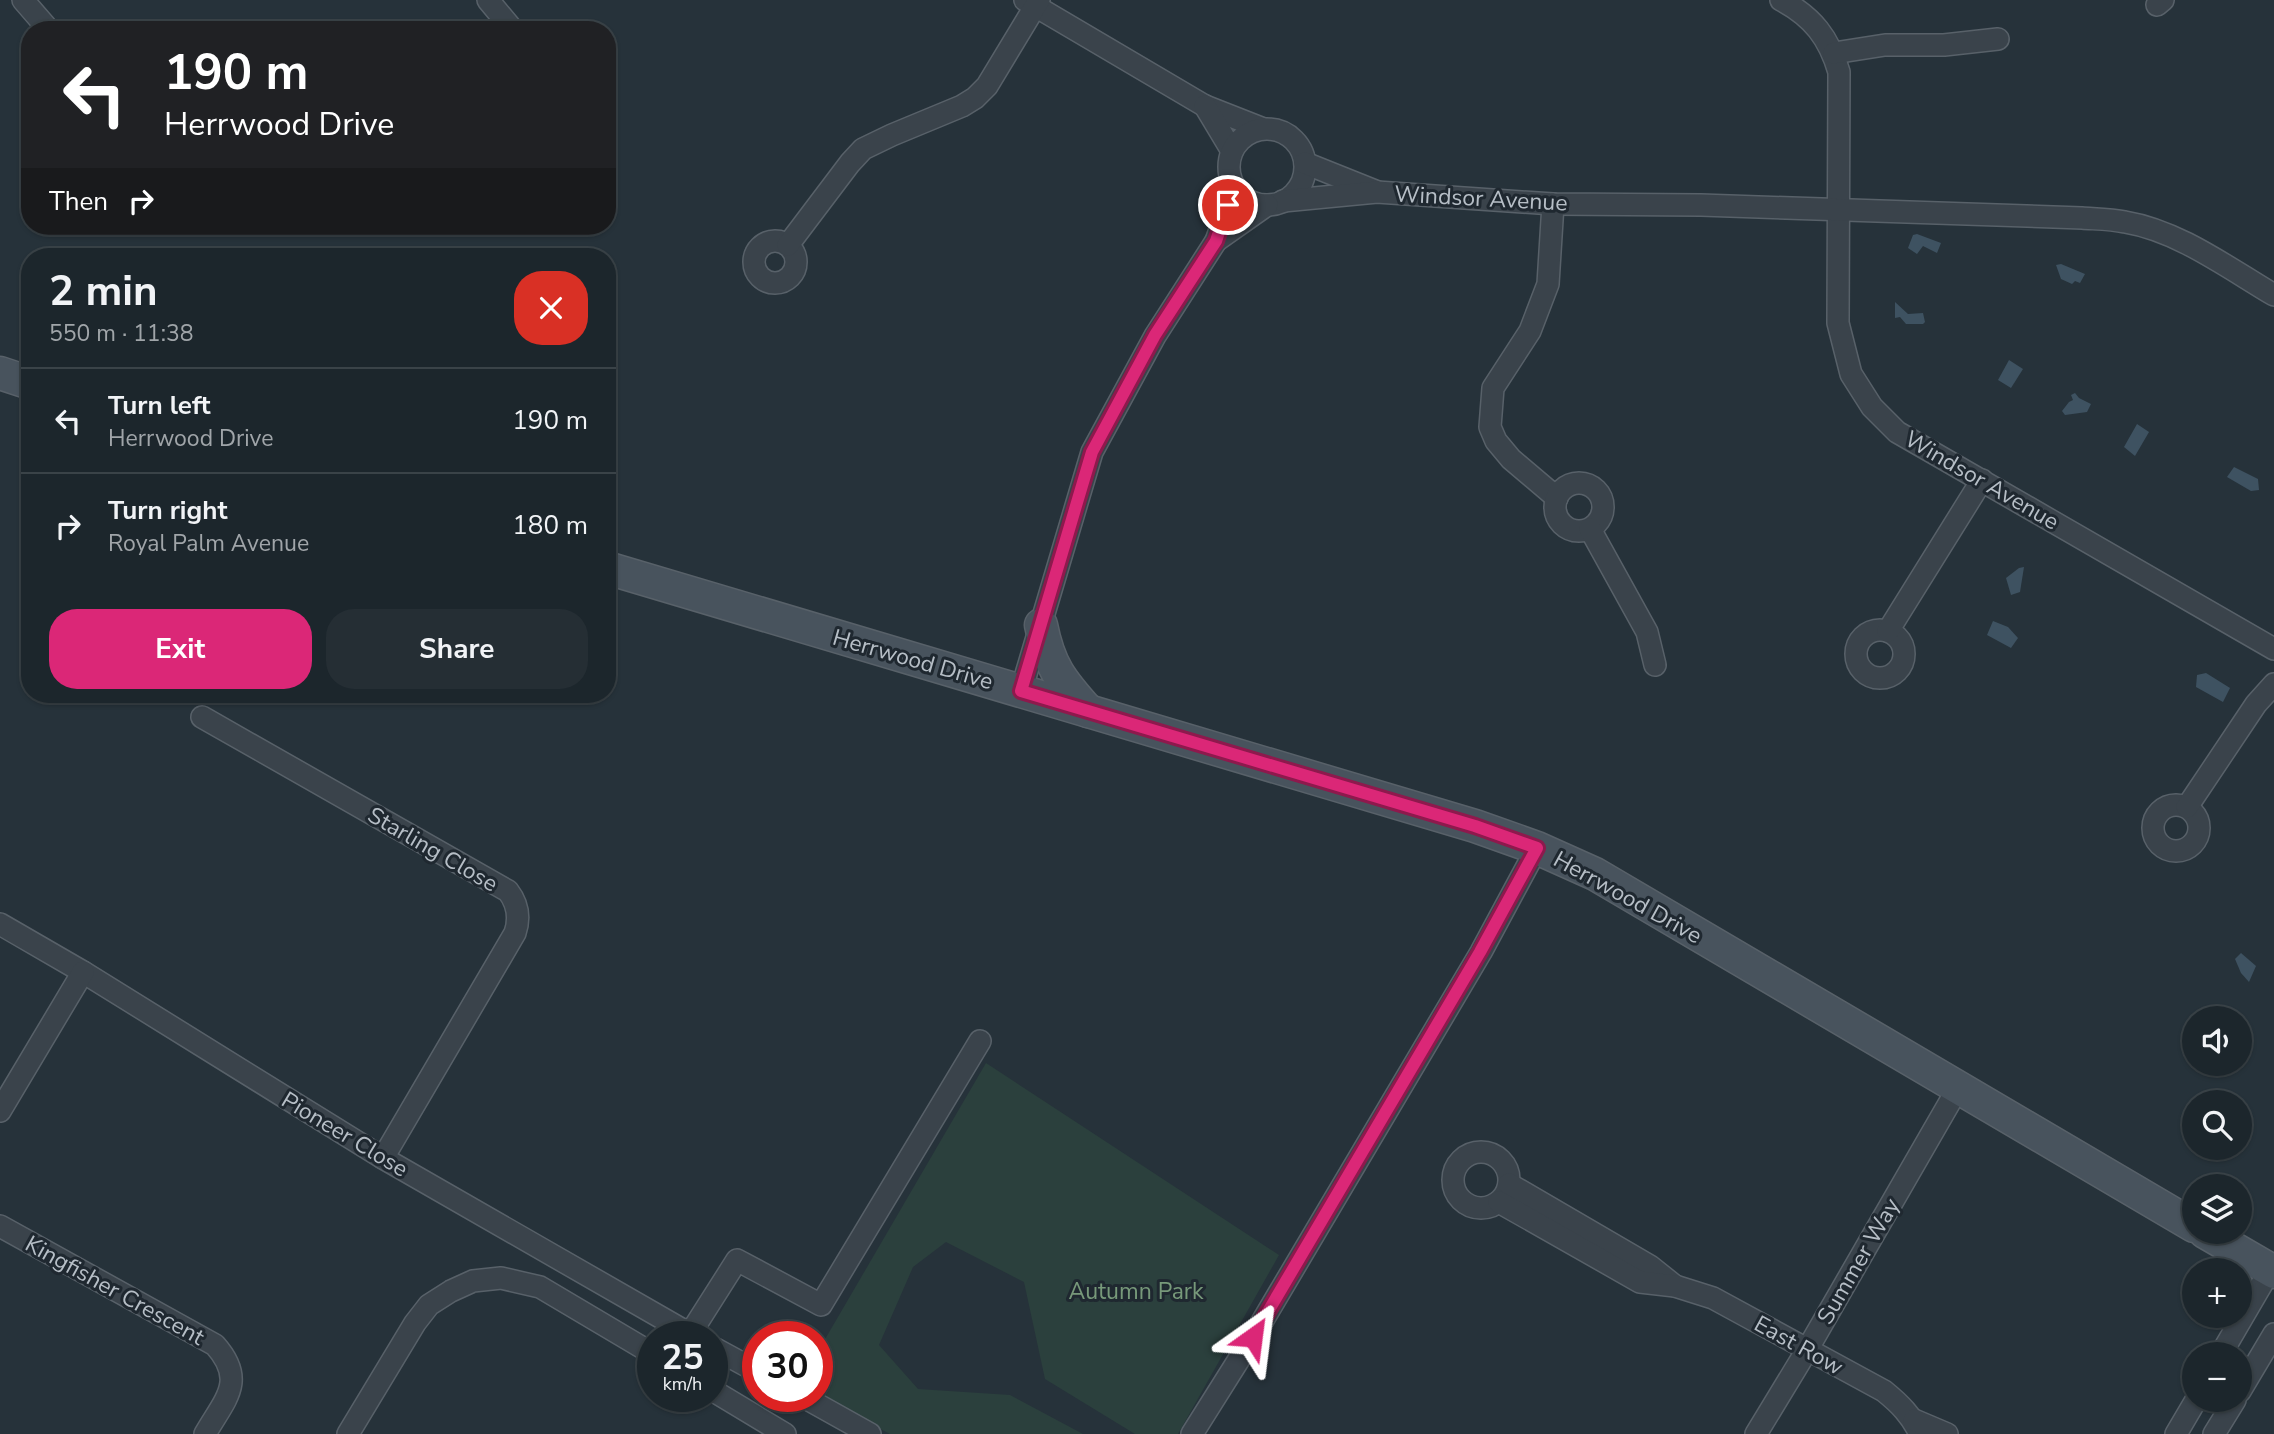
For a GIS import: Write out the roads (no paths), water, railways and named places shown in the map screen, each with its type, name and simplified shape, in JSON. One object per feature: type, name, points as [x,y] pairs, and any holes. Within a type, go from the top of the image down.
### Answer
[{"type":"street","points":[[23,0],[41,21]]},
{"type":"street","points":[[488,0],[506,21]]},
{"type":"street","points":[[1781,0],[1805,16],[1825,36],[1834,53],[1839,72],[1837,210]]},
{"type":"street","points":[[788,245],[863,149],[975,99],[987,86],[1033,2],[1205,106],[1261,128],[1286,133],[1295,141],[1302,151],[1305,163],[1299,188],[1290,197],[1275,203],[1216,241]]},
{"type":"street","points":[[1834,53],[1885,45],[1944,45],[1998,40]]},
{"type":"street","points":[[1205,106],[1232,150]]},
{"type":"street","points":[[1261,128],[1249,132],[1232,150],[1230,176],[1243,197],[1254,203],[1275,203]]},
{"type":"street","name":"Windsor Avenue","points":[[1305,163],[1377,192]]},
{"type":"street","points":[[1021,691],[1092,452],[1155,335],[1216,241],[1235,187]]},
{"type":"street","name":"Windsor Avenue","points":[[1275,203],[1377,192],[1553,204],[1701,205],[2082,218],[2125,222],[2156,230],[2274,295]]},
{"type":"street","points":[[1553,204],[1548,285],[1530,331],[1493,388],[1490,426],[1496,441],[1511,459],[1556,498]]},
{"type":"street","name":"Windsor Avenue","points":[[1837,210],[1838,323],[1851,374],[1872,407],[1897,432],[2274,649]]},
{"type":"street","points":[[0,373],[21,380]]},
{"type":"street","points":[[1888,631],[1982,480]]},
{"type":"street","points":[[1576,483],[1584,483],[1599,492],[1602,500],[1602,517],[1590,529],[1574,531],[1560,522],[1556,514],[1556,498],[1561,491],[1576,483]]},
{"type":"street","points":[[1590,529],[1647,632],[1655,665]]},
{"type":"street","name":"Herrwood Drive","points":[[616,571],[1475,826],[1537,848],[1595,874],[2182,1219]]},
{"type":"street","points":[[1041,625],[1050,661],[1058,676],[1088,711]]},
{"type":"street","points":[[2187,807],[2256,704],[2274,684]]},
{"type":"street","name":"Starling Close","points":[[201,717],[508,891],[514,899],[519,922],[515,933],[383,1158]]},
{"type":"street","points":[[1192,1434],[1253,1337],[1474,964],[1537,848]]},
{"type":"street","name":"Pioneer Close","points":[[0,923],[383,1158],[667,1321]]},
{"type":"street","points":[[0,1111],[83,972]]},
{"type":"street","points":[[702,1321],[737,1260],[821,1305],[981,1041]]},
{"type":"street","name":"Summer Way","points":[[1756,1434],[1958,1088]]},
{"type":"street","name":"East Row","points":[[1504,1193],[1640,1282],[1675,1286],[1713,1298],[1884,1391],[1902,1406],[1917,1427],[1947,1434]]},
{"type":"street","name":"Kingfisher Crescent","points":[[0,1226],[215,1345],[226,1357],[233,1381],[205,1434]]},
{"type":"street","points":[[2226,1244],[2272,1271],[2228,1342]]},
{"type":"street","points":[[348,1434],[415,1323],[429,1305],[473,1281],[501,1278],[540,1287],[637,1345]]},
{"type":"street","points":[[2252,1371],[2274,1334]]},
{"type":"street","points":[[728,1400],[785,1434]]},
{"type":"street","points":[[831,1412],[870,1434]]},
{"type":"street","points":[[2176,1434],[2189,1412]]},
{"type":"street","points":[[2214,1434],[2228,1412]]},
{"type":"water","points":[[1913,235],[1941,243],[1937,253],[1923,246],[1917,254],[1908,248]]},
{"type":"water","points":[[2061,264],[2085,274],[2080,283],[2075,281],[2072,284],[2061,279],[2056,265]]},
{"type":"water","points":[[1895,302],[1908,314],[1923,313],[1925,322],[1906,324],[1900,317],[1895,318]]},
{"type":"water","points":[[2009,360],[2023,369],[2011,388],[1998,380]]},
{"type":"water","points":[[2075,393],[2091,404],[2087,412],[2065,415],[2062,411],[2073,400],[2071,395]]},
{"type":"water","points":[[2137,424],[2149,432],[2135,456],[2124,447]]},
{"type":"water","points":[[2234,467],[2258,479],[2259,490],[2251,491],[2227,477]]},
{"type":"water","points":[[2024,567],[2020,592],[2011,595],[2006,578]]},
{"type":"water","points":[[1993,621],[2008,627],[2018,638],[2011,648],[1987,635]]},
{"type":"water","points":[[2206,673],[2230,688],[2223,702],[2196,687],[2197,675]]},
{"type":"water","points":[[2241,953],[2256,966],[2249,982],[2241,973],[2235,959]]},
{"type":"park label","name":"Autumn Park","points":[[1136,1291]]}]
